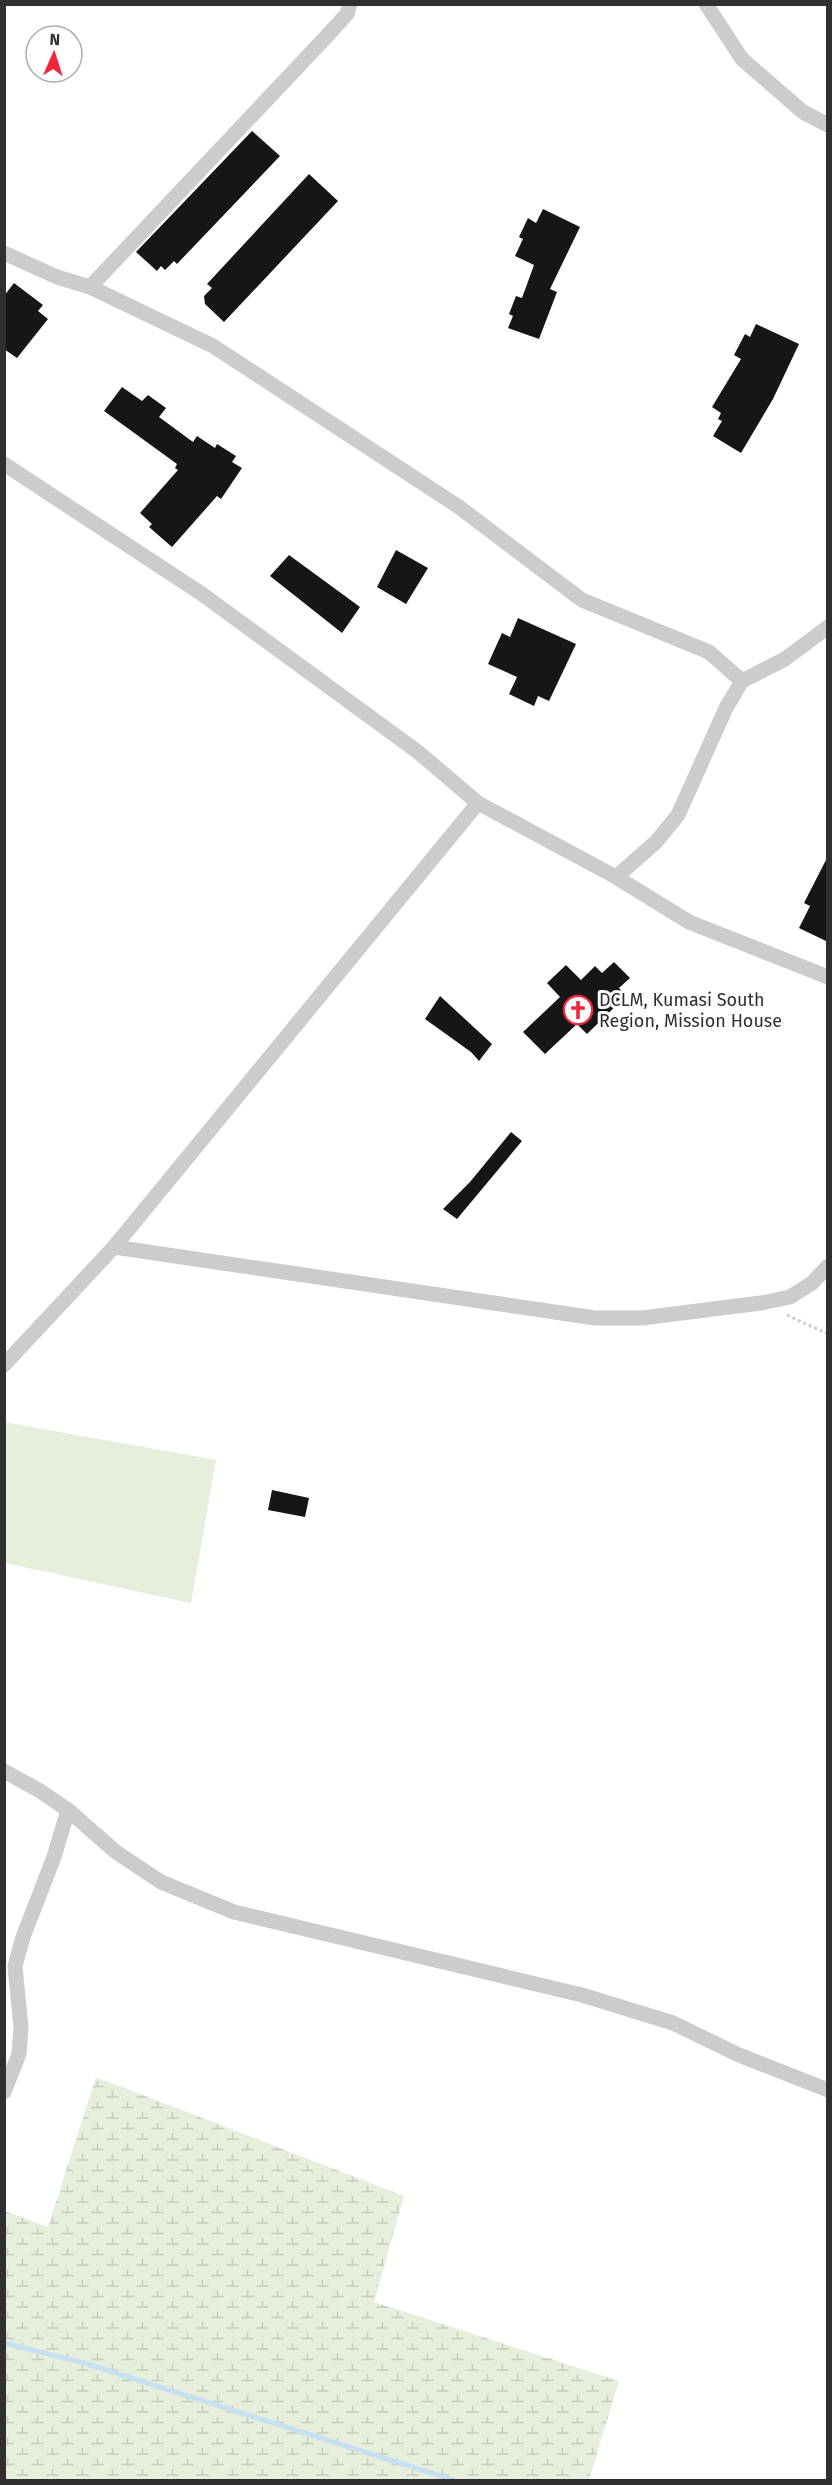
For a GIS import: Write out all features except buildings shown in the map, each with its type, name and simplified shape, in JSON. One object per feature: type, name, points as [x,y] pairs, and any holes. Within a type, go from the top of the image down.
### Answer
[{"type":"street","points":[[90,287],[326,37],[347,14],[350,4]]},
{"type":"street","points":[[706,4],[742,59],[803,112],[828,126]]},
{"type":"street","points":[[4,253],[57,277],[90,287],[213,346],[459,507],[582,600],[709,652],[742,681]]},
{"type":"street","points":[[4,464],[202,594],[418,752],[478,803],[616,877],[689,922],[828,977]]},
{"type":"street","points":[[616,877],[656,842],[678,815],[726,708],[742,681],[785,659],[828,627]]},
{"type":"street","points":[[4,1365],[114,1247],[478,803]]},
{"type":"street","points":[[114,1247],[595,1318],[642,1318],[790,1297],[812,1283],[828,1266]]},
{"type":"street","points":[[4,1771],[68,1810],[116,1852],[161,1882],[234,1912],[582,1995],[673,2023],[739,2055],[828,2090]]},
{"type":"street","points":[[4,2092],[19,2054],[21,2028],[15,1966],[23,1937],[54,1857],[68,1810]]},
{"type":"path","points":[[760,1303],[828,1334]]},
{"type":"green space","points":[[4,1422],[216,1460],[191,1603],[5,1563]]},
{"type":"green space","points":[[96,2077],[404,2196],[374,2302],[619,2381],[589,2480],[5,2480],[5,2211],[48,2227]]},
{"type":"waterway","points":[[4,2343],[84,2363],[453,2480]]},
{"type":"place","name":"DCLM, Kumasi South Region, Mission House","points":[[578,1010]]}]
